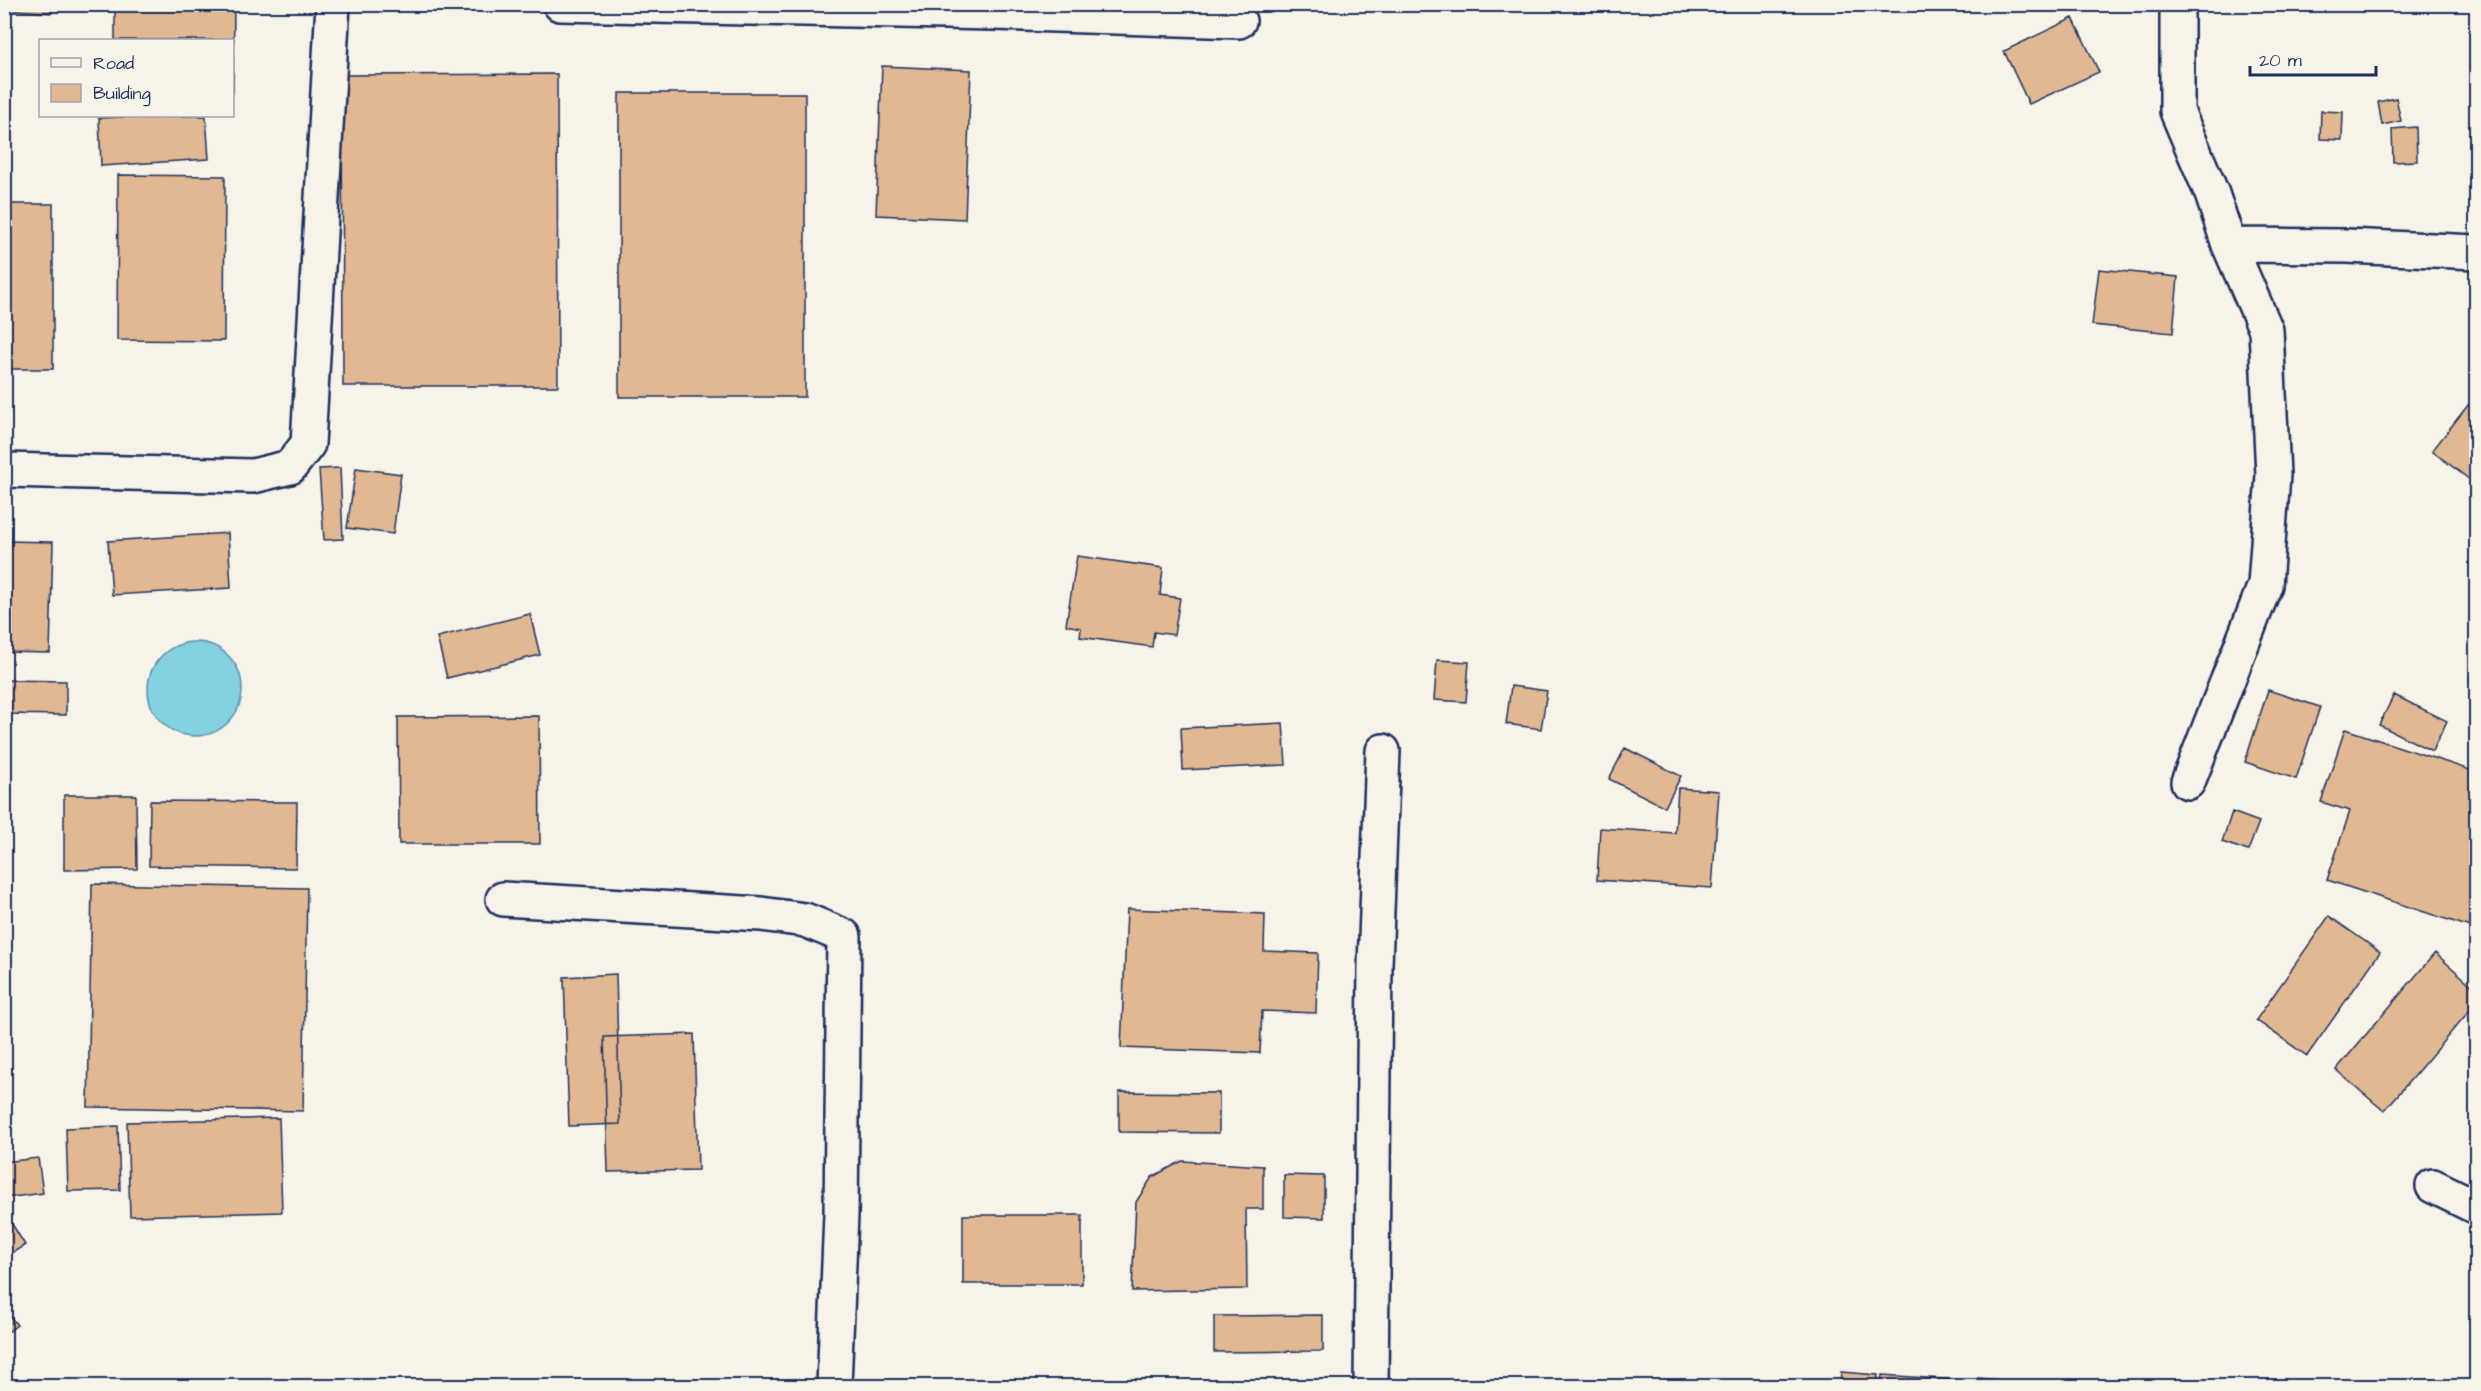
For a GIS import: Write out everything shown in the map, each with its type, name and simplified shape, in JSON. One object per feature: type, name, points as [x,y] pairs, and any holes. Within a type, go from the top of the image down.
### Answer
[{"type":"street","points":[[4,470],[253,476],[290,467],[308,444],[333,4]]},
{"type":"street","points":[[560,4],[993,13],[1239,21]]},
{"type":"street","points":[[2177,4],[2177,111],[2212,194],[2229,245],[2266,330],[2273,475],[2265,585],[2188,782]]},
{"type":"street","points":[[2229,245],[2347,246],[2476,252]]},
{"type":"street","points":[[1371,1386],[1375,965],[1383,751]]},
{"type":"street","points":[[503,899],[761,914],[805,920],[844,936],[841,1202],[834,1386]]},
{"type":"street","points":[[2433,1186],[2476,1207]]},
{"type":"water","points":[[195,642],[213,646],[228,656],[238,671],[242,689],[238,707],[228,722],[213,732],[195,736],[177,732],[162,722],[152,707],[148,689],[152,671],[162,656],[177,646]]},
{"type":"building","points":[[4,4],[53,4],[52,13],[4,9]]},
{"type":"building","points":[[115,4],[234,4],[234,39],[115,39]]},
{"type":"building","points":[[2073,18],[2099,72],[2029,104],[2004,51]]},
{"type":"building","points":[[882,66],[971,70],[965,219],[876,215]]},
{"type":"building","points":[[557,74],[558,386],[343,386],[342,75]]},
{"type":"building","points":[[619,93],[805,93],[805,397],[619,397]]},
{"type":"building","points":[[2396,98],[2401,121],[2382,125],[2378,102]]},
{"type":"building","points":[[2321,111],[2343,112],[2342,140],[2320,139]]},
{"type":"building","points":[[206,117],[209,159],[101,166],[99,118]]},
{"type":"building","points":[[2416,127],[2417,161],[2393,162],[2392,129]]},
{"type":"building","points":[[118,175],[225,176],[224,341],[117,340]]},
{"type":"building","points":[[4,204],[53,204],[53,369],[4,369]]},
{"type":"building","points":[[2099,269],[2178,277],[2173,333],[2092,325]]},
{"type":"building","points":[[2476,395],[2476,480],[2474,483],[2432,451]]},
{"type":"building","points":[[340,468],[343,539],[324,540],[319,469]]},
{"type":"building","points":[[356,468],[401,474],[393,534],[347,528]]},
{"type":"building","points":[[228,533],[231,588],[112,595],[108,541]]},
{"type":"building","points":[[4,541],[53,542],[50,653],[4,652]]},
{"type":"building","points":[[1077,556],[1163,568],[1160,595],[1180,598],[1174,635],[1154,632],[1152,647],[1080,637],[1081,628],[1066,625]]},
{"type":"building","points":[[530,614],[540,655],[447,678],[437,637]]},
{"type":"building","points":[[1437,660],[1469,662],[1466,702],[1434,700]]},
{"type":"building","points":[[4,680],[66,681],[66,715],[4,714]]},
{"type":"building","points":[[1511,686],[1547,691],[1541,729],[1506,724]]},
{"type":"building","points":[[2268,690],[2320,707],[2296,779],[2245,762]]},
{"type":"building","points":[[2394,695],[2447,721],[2432,751],[2379,725]]},
{"type":"building","points":[[539,716],[540,844],[399,844],[398,717]]},
{"type":"building","points":[[1283,723],[1286,765],[1183,770],[1181,728]]},
{"type":"building","points":[[2345,729],[2476,772],[2476,929],[2327,880],[2350,811],[2321,802]]},
{"type":"building","points":[[1625,748],[1681,776],[1665,807],[1609,779]]},
{"type":"building","points":[[1678,788],[1719,791],[1712,888],[1597,880],[1600,828],[1675,833]]},
{"type":"building","points":[[64,795],[136,795],[137,869],[64,870]]},
{"type":"building","points":[[150,801],[297,802],[296,868],[149,866]]},
{"type":"building","points":[[2232,812],[2259,822],[2248,851],[2222,842]]},
{"type":"building","points":[[92,884],[307,888],[303,1111],[88,1107]]},
{"type":"building","points":[[1127,909],[1265,914],[1264,951],[1318,953],[1316,1013],[1262,1011],[1260,1053],[1121,1048]]},
{"type":"building","points":[[2329,916],[2380,952],[2307,1056],[2256,1020]]},
{"type":"building","points":[[2435,953],[2476,989],[2476,1003],[2384,1111],[2336,1070]]},
{"type":"building","points":[[616,974],[620,1124],[569,1126],[564,977]]},
{"type":"building","points":[[694,1034],[698,1170],[608,1172],[604,1037]]},
{"type":"building","points":[[1119,1092],[1219,1093],[1219,1133],[1119,1132]]},
{"type":"building","points":[[279,1118],[282,1212],[130,1216],[127,1122]]},
{"type":"building","points":[[118,1126],[120,1190],[68,1191],[66,1128]]},
{"type":"building","points":[[38,1158],[43,1193],[6,1198],[4,1162]]},
{"type":"building","points":[[1182,1161],[1263,1166],[1263,1209],[1246,1209],[1247,1289],[1132,1291],[1136,1202],[1152,1177]]},
{"type":"building","points":[[1284,1175],[1324,1176],[1324,1218],[1284,1217]]},
{"type":"building","points":[[4,1211],[25,1245],[6,1257],[4,1255]]},
{"type":"building","points":[[963,1215],[1082,1215],[1082,1284],[963,1284]]},
{"type":"building","points":[[4,1308],[17,1325],[4,1335]]},
{"type":"building","points":[[1323,1315],[1323,1351],[1214,1352],[1214,1316]]},
{"type":"building","points":[[1841,1372],[1878,1375],[1877,1386],[1840,1386]]},
{"type":"building","points":[[1882,1375],[1957,1380],[1956,1386],[1881,1386]]},
{"type":"building","points":[[1978,1378],[2024,1382],[2023,1386],[1978,1386]]}]
